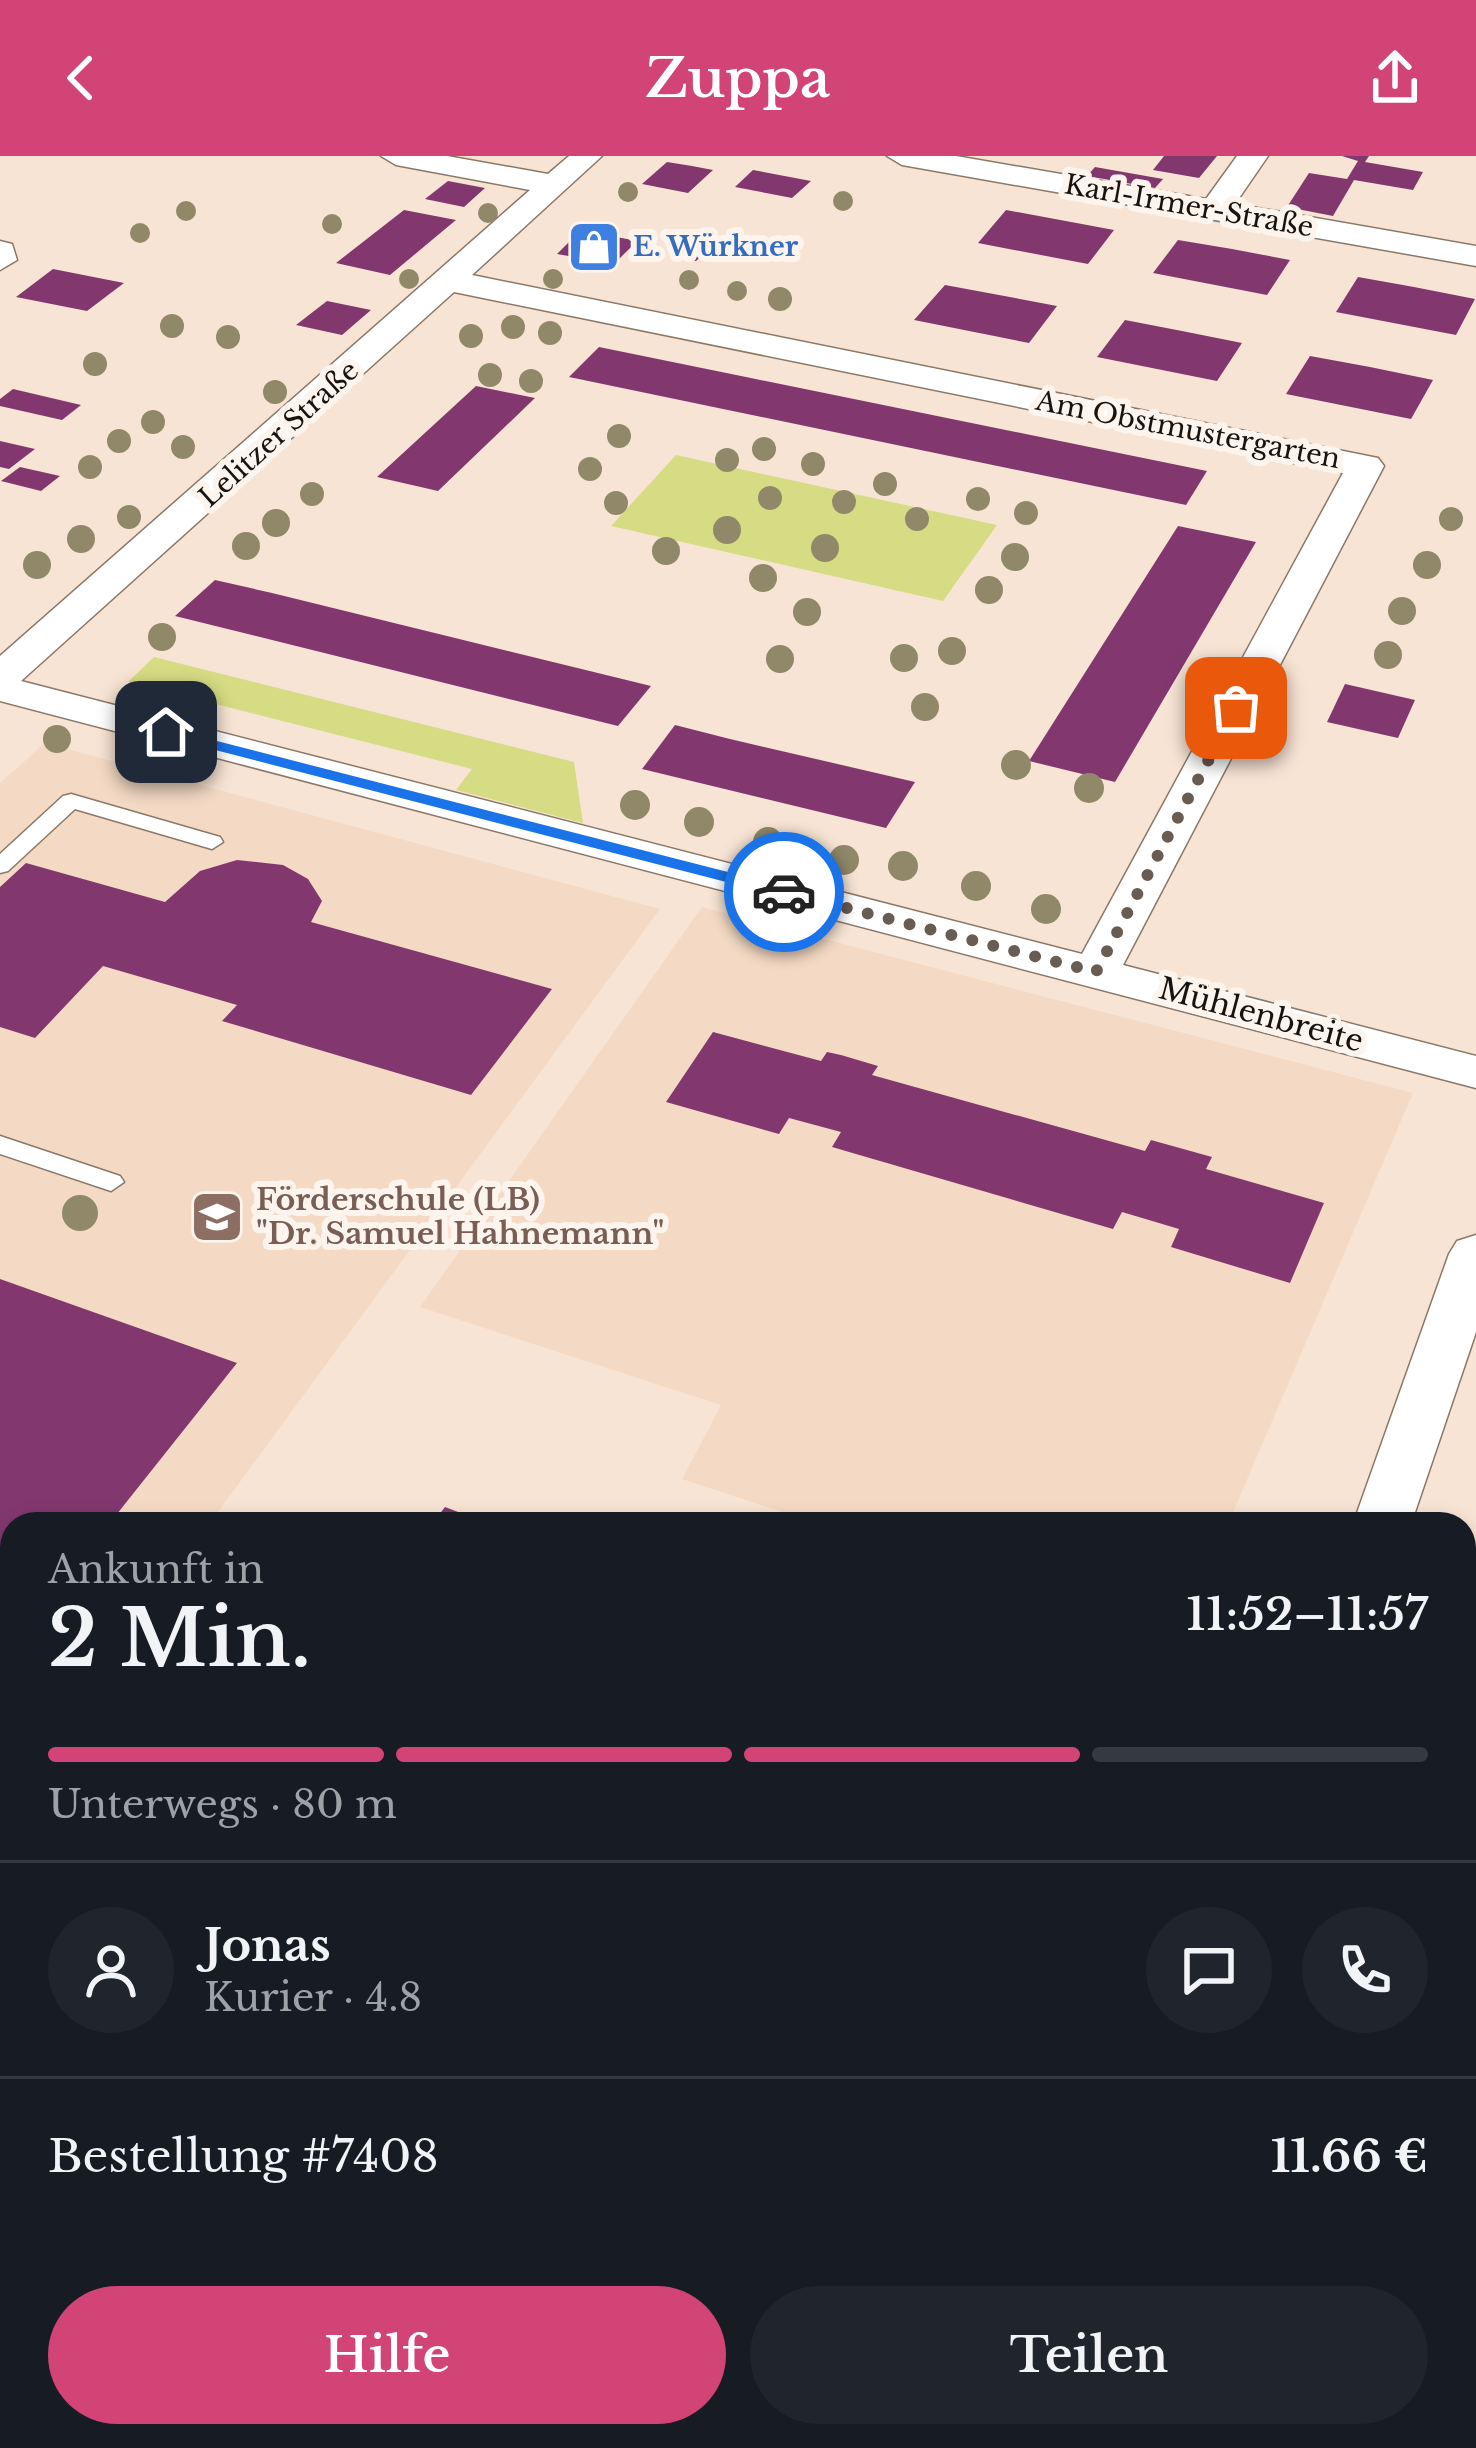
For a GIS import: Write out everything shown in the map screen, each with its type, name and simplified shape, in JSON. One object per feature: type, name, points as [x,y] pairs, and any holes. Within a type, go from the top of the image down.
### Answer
[{"type":"street","points":[[396,156],[554,185]]},
{"type":"street","name":"Lelitzer Straße","points":[[0,678],[587,156]]},
{"type":"street","name":"Karl-Irmer-Straße","points":[[902,156],[1476,256]]},
{"type":"street","points":[[1214,211],[1253,156]]},
{"type":"street","points":[[0,250],[0,260]]},
{"type":"street","name":"Am Obstmustergarten","points":[[450,280],[1364,466],[1096,972]]},
{"type":"street","points":[[0,633],[41,644]]},
{"type":"street","name":"Mühlenbreite","points":[[0,688],[1476,1072]]},
{"type":"street","points":[[1386,1512],[1476,1254]]},
{"type":"lane","points":[[0,866],[71,801],[212,842]]},
{"type":"lane","points":[[0,1145],[111,1182]]},
{"type":"shaded area","name":"Förderschule (LB) \"Dr. Samuel Hahnemann\"","points":[[45,743],[660,909],[218,1512],[0,1512],[0,783]]},
{"type":"shaded area","points":[[702,907],[1413,1093],[1233,1512],[782,1512],[682,1479],[721,1405],[420,1307]]},
{"type":"green space","points":[[676,455],[997,525],[943,601],[611,526]]},
{"type":"green space","points":[[154,657],[574,762],[583,823],[456,790],[472,769],[128,682]]},
{"type":"building","points":[[1164,156],[1217,156],[1199,178],[1153,170]]},
{"type":"building","points":[[1342,156],[1369,156],[1365,162],[1423,172],[1413,190],[1354,180],[1333,216],[1287,207],[1309,173],[1347,179],[1358,161]]},
{"type":"building","points":[[667,162],[713,170],[688,193],[642,184]]},
{"type":"building","points":[[1095,167],[1163,179],[1155,188],[1087,176]]},
{"type":"building","points":[[753,170],[811,181],[792,198],[735,187]]},
{"type":"building","points":[[448,181],[485,188],[464,207],[425,199]]},
{"type":"building","points":[[404,210],[456,220],[390,275],[336,263]]},
{"type":"building","points":[[1006,210],[1114,230],[1088,264],[978,243]]},
{"type":"building","points":[[581,230],[637,241],[614,264],[557,254]]},
{"type":"building","points":[[694,234],[720,239],[696,261],[670,256]]},
{"type":"building","points":[[1178,240],[1290,260],[1267,295],[1153,273]]},
{"type":"building","points":[[53,269],[124,283],[87,311],[16,297]]},
{"type":"building","points":[[1358,277],[1475,299],[1456,335],[1336,312]]},
{"type":"building","points":[[945,285],[1057,306],[1029,343],[914,320]]},
{"type":"building","points":[[327,301],[371,310],[342,335],[296,325]]},
{"type":"building","points":[[1125,320],[1242,343],[1217,381],[1097,357]]},
{"type":"building","points":[[599,347],[1207,471],[1186,505],[569,377]]},
{"type":"building","points":[[1310,356],[1433,380],[1411,419],[1286,394]]},
{"type":"building","points":[[476,386],[535,398],[438,491],[377,477]]},
{"type":"building","points":[[13,389],[81,405],[62,420],[0,406],[0,399]]},
{"type":"building","points":[[0,441],[35,449],[9,469],[0,467]]},
{"type":"building","points":[[20,467],[60,476],[41,491],[1,481]]},
{"type":"building","points":[[1178,526],[1256,542],[1115,782],[1029,761]]},
{"type":"building","points":[[215,580],[651,686],[618,726],[175,616]]},
{"type":"building","points":[[1345,684],[1415,700],[1398,738],[1327,722]]},
{"type":"building","points":[[675,725],[915,782],[886,828],[642,769]]},
{"type":"building","points":[[237,860],[283,865],[308,879],[322,901],[311,922],[552,989],[471,1095],[222,1021],[237,1005],[103,966],[35,1038],[0,1027],[0,887],[26,863],[165,902],[200,871]]},
{"type":"building","points":[[713,1032],[821,1061],[827,1052],[841,1055],[878,1066],[872,1075],[1145,1151],[1151,1140],[1212,1157],[1206,1169],[1324,1203],[1290,1283],[1171,1247],[1179,1229],[1122,1212],[1113,1229],[832,1147],[841,1132],[789,1118],[779,1134],[666,1102]]},
{"type":"building","points":[[0,1279],[237,1363],[119,1512],[0,1512]]},
{"type":"way so far","points":[[784,892],[1096,972],[1236,708]]},
{"type":"place","name":"E. Würkner","points":[[594,247]]},
{"type":"place","name":"Förderschule (LB) \"Dr. Samuel Hahnemann\"","points":[[217,1217]]},
{"type":"route","points":[[166,732],[784,892]]}]
